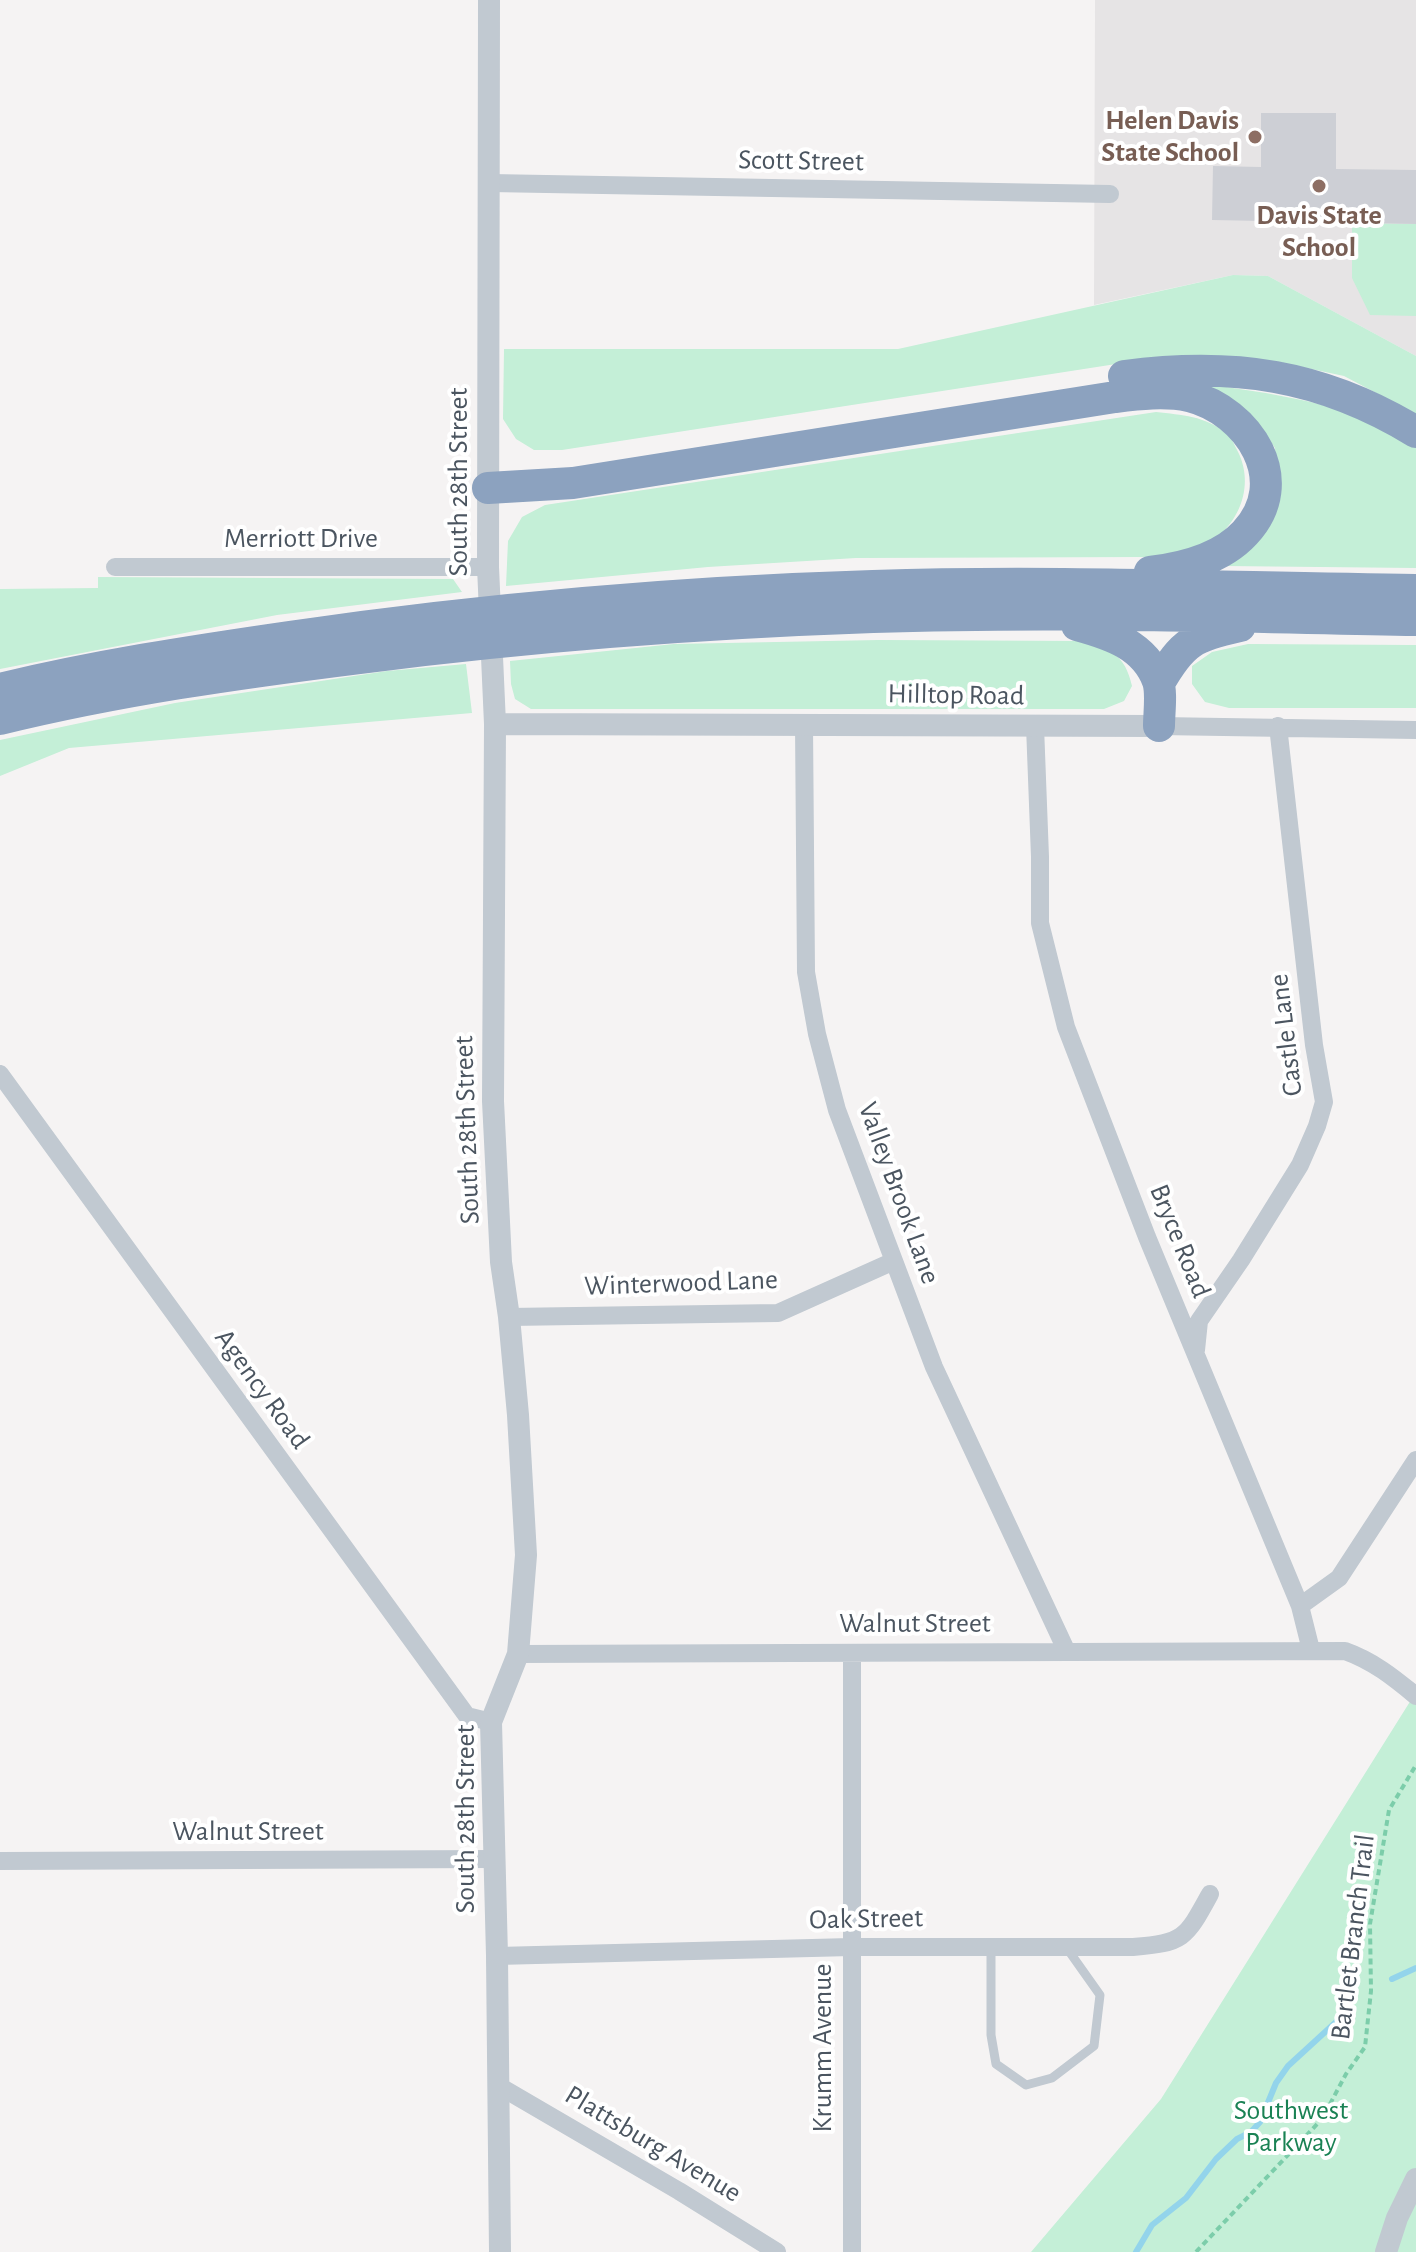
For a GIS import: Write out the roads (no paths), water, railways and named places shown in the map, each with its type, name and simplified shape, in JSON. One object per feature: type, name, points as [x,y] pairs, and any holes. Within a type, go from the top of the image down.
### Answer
[{"type":"highway","points":[[488,477],[1109,378],[1193,369],[1240,370],[1325,389],[1359,401],[1416,432]]},
{"type":"highway","points":[[488,477],[573,483],[1139,394],[1188,396],[1236,420],[1253,438],[1265,478],[1263,496],[1258,515],[1251,526],[1230,546],[1197,563],[1040,599]]},
{"type":"highway","points":[[0,689],[205,650],[426,634],[873,586],[1280,618],[1416,620]]},
{"type":"highway","points":[[1040,599],[1416,590]]},
{"type":"highway","points":[[1040,599],[1101,632],[1127,642],[1146,660],[1159,683],[1159,726]]},
{"type":"highway","points":[[1159,683],[1185,644],[1211,633],[1280,618]]},
{"type":"highway","points":[[0,719],[426,634]]},
{"type":"street","name":"South 28th Street","points":[[489,0],[488,567],[495,724],[493,1101],[501,1262],[509,1317],[526,1555],[518,1654],[491,1722],[500,2252]]},
{"type":"street","name":"Scott Street","points":[[490,183],[1110,194]]},
{"type":"street","name":"Merriott Drive","points":[[115,567],[488,567]]},
{"type":"street","name":"Hilltop Road","points":[[495,724],[1278,726],[1416,730]]},
{"type":"street","name":"Valley Brook Lane","points":[[804,724],[806,972],[817,1034],[837,1110],[934,1367],[1067,1652]]},
{"type":"street","name":"Bryce Road","points":[[1035,726],[1040,923],[1066,1027],[1136,1209],[1300,1606],[1311,1650]]},
{"type":"street","name":"Castle Lane","points":[[1196,1352],[1199,1321],[1300,1165],[1324,1102],[1314,1045],[1278,726]]},
{"type":"street","name":"Agency Road","points":[[0,1074],[467,1716],[491,1722]]},
{"type":"street","name":"Winterwood Lane","points":[[509,1317],[778,1313],[894,1261]]},
{"type":"street","points":[[1300,1606],[1339,1578],[1416,1460]]},
{"type":"street","name":"Walnut Street","points":[[518,1654],[1311,1650]]},
{"type":"street","points":[[1311,1650],[1345,1651],[1366,1659],[1416,1696]]},
{"type":"street","name":"Krumm Avenue","points":[[852,1653],[852,2252]]},
{"type":"street","name":"Walnut Street","points":[[0,1861],[495,1859]]},
{"type":"street","name":"Oak Street","points":[[497,1956],[851,1947],[1164,1945],[1182,1937],[1194,1924],[1210,1894]]},
{"type":"street","name":"Plattsburg Avenue","points":[[499,2086],[777,2252]]},
{"type":"street","points":[[1386,2252],[1397,2218],[1416,2179]]},
{"type":"lane","points":[[991,1946],[991,2035],[996,2064],[1026,2085],[1052,2078],[1094,2046],[1100,1995],[1066,1947]]},
{"type":"waterway","points":[[1392,1979],[1416,1968]]},
{"type":"waterway","points":[[1136,2252],[1152,2225],[1186,2198],[1216,2159],[1260,2122],[1276,2083],[1288,2066],[1348,2011]]},
{"type":"place","name":"Helen Davis State School","points":[[1255,137]]},
{"type":"place","name":"Davis State School","points":[[1319,186]]},
{"type":"park label","name":"Southwest Parkway","points":[[1291,2127]]}]
